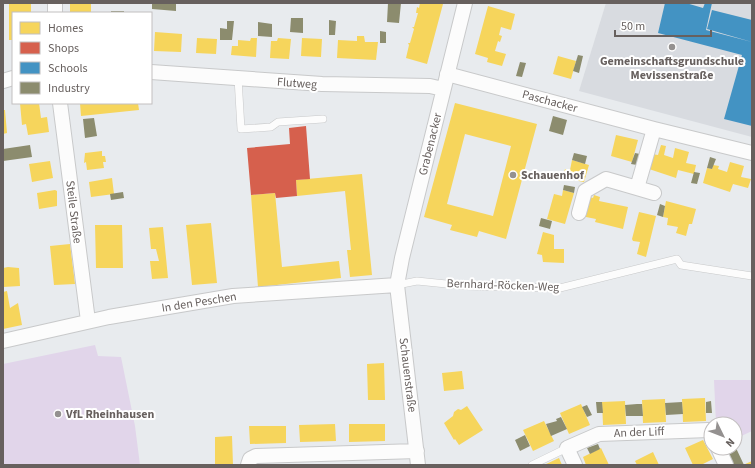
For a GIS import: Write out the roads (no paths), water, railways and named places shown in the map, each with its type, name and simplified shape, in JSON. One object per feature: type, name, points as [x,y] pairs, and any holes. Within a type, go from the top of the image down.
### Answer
[{"type":"street","name":"Grabenacker","points":[[397,285],[402,258],[465,3]]},
{"type":"street","name":"Flutweg","points":[[152,72],[322,84],[430,86],[443,90]]},
{"type":"street","name":"Paschacker","points":[[447,74],[654,129],[752,153]]},
{"type":"street","name":"Steile Straße","points":[[60,104],[88,321]]},
{"type":"street","points":[[637,188],[654,129]]},
{"type":"street","points":[[579,213],[585,191],[606,178],[654,193]]},
{"type":"street","name":"In den Peschen","points":[[3,340],[88,321],[233,296],[397,285]]},
{"type":"street","name":"Schauenstraße","points":[[397,285],[418,465]]},
{"type":"street","name":"An der Liff","points":[[567,448],[599,434],[703,430]]},
{"type":"street","points":[[567,448],[575,465]]},
{"type":"street","points":[[248,465],[250,459],[256,456],[417,451]]},
{"type":"lane","points":[[238,78],[241,129],[271,127],[278,122],[323,119]]},
{"type":"lane","name":"Bernhard-Röcken-Weg","points":[[397,285],[417,281],[466,286],[560,288],[677,259],[681,265],[752,276]]},
{"type":"lane","name":"An der Liff","points":[[532,465],[567,448]]},
{"type":"place","name":"Gemeinschaftsgrundschule Mevissenstraße","points":[[672,47]]},
{"type":"place","name":"Schauenhof","points":[[513,175]]},
{"type":"place","name":"VfL Rheinhausen","points":[[58,414]]}]
